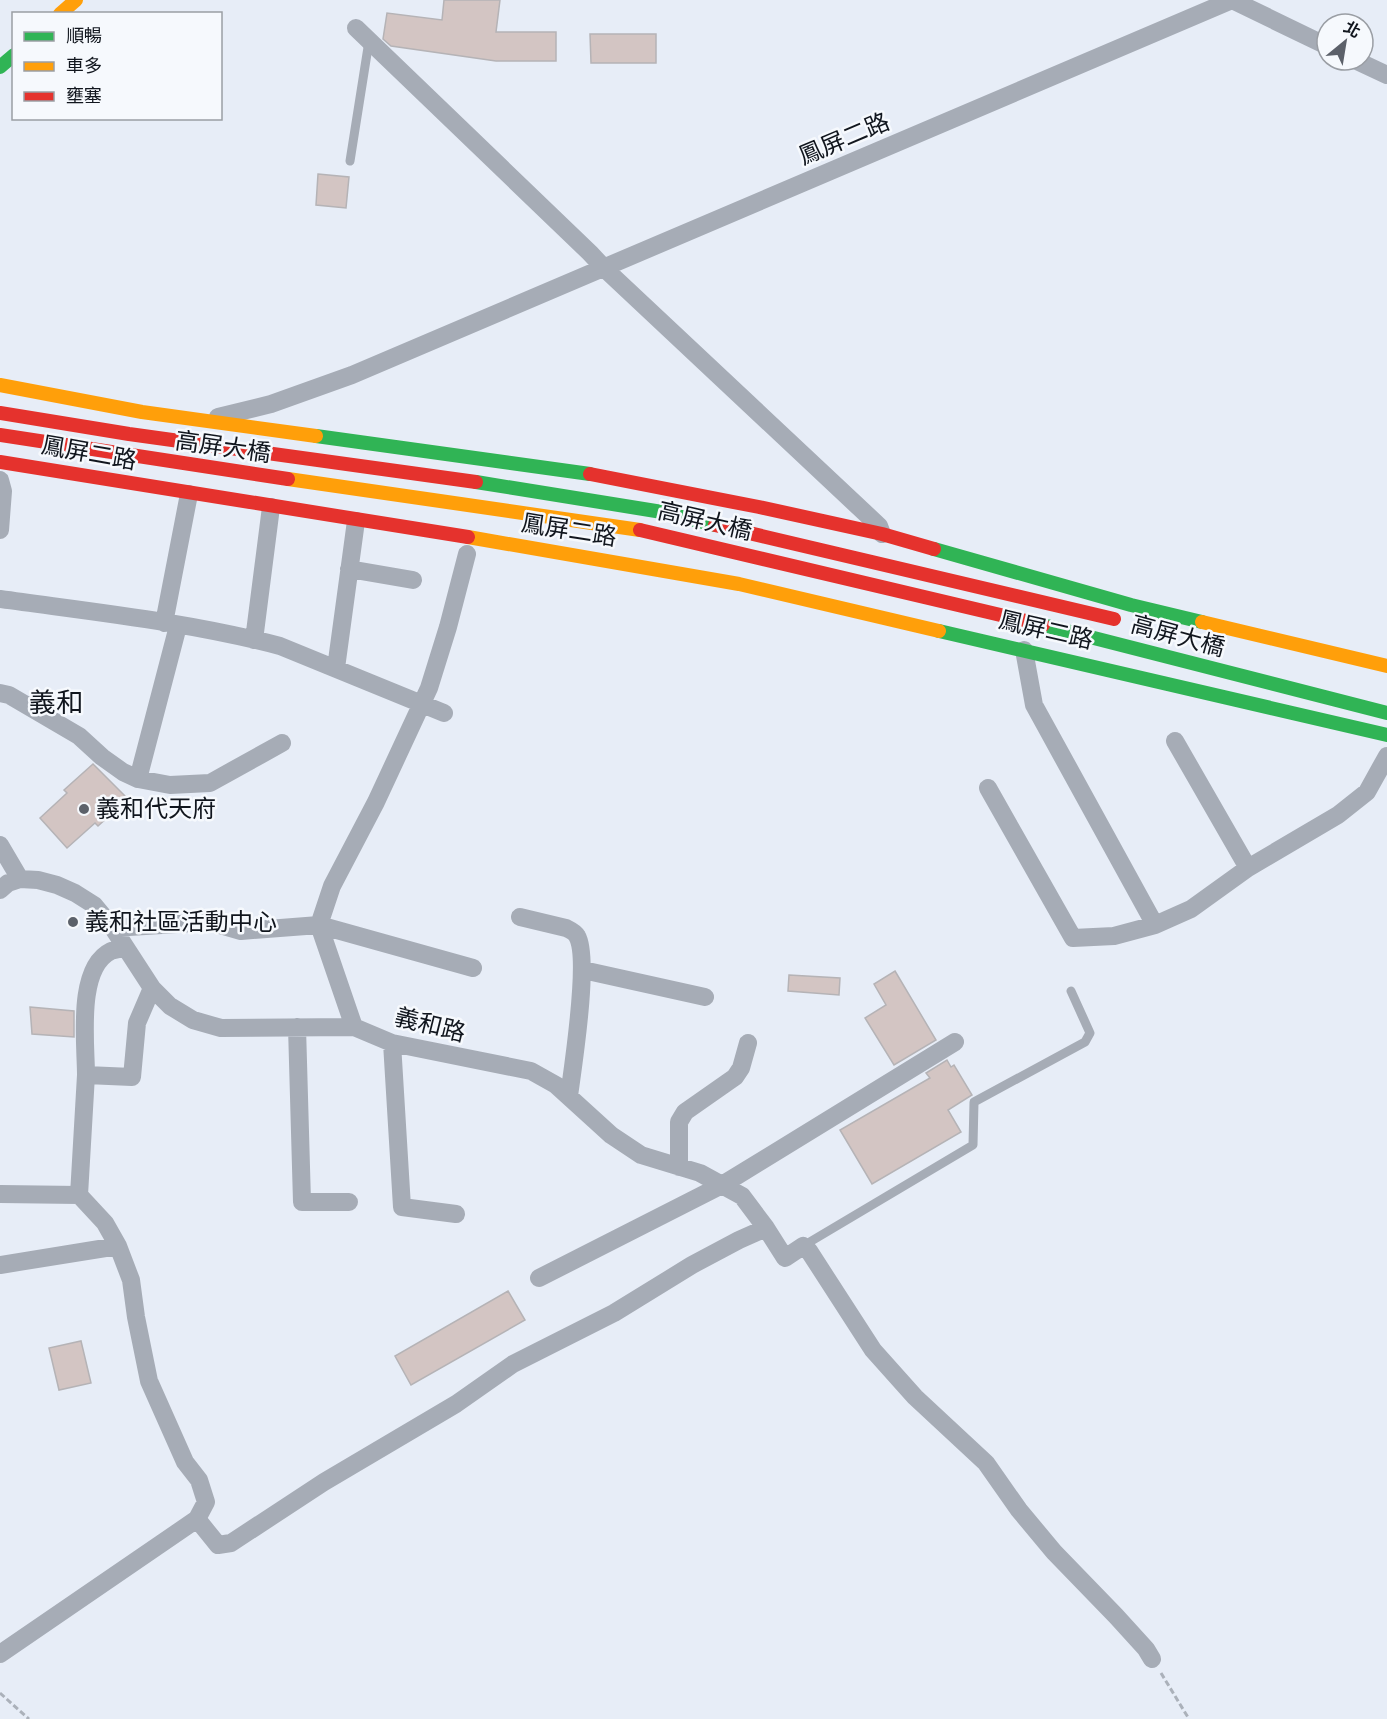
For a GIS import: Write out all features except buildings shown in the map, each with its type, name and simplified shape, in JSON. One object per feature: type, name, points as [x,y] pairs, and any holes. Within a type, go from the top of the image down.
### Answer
[{"type":"main road","points":[[62,12],[76,0]]},
{"type":"main road","points":[[0,67],[12,57]]},
{"type":"main road","name":"鳳屏二路","points":[[0,385],[142,412],[600,475],[882,534],[1131,606]]},
{"type":"main road","name":"高屏大橋","points":[[0,413],[129,434],[542,492],[662,512],[1131,623]]},
{"type":"main road","name":"高屏大橋","points":[[0,435],[216,469],[661,533],[1105,640],[1387,713]]},
{"type":"main road","name":"鳳屏二路","points":[[0,462],[356,521],[642,565],[739,584],[1125,673]]},
{"type":"main road","name":"高屏大橋","points":[[1131,606],[1387,666]]},
{"type":"main road","name":"高屏大橋","points":[[1125,673],[1387,735]]},
{"type":"street","points":[[1232,0],[1315,40]]},
{"type":"street","name":"鳳屏二路","points":[[204,420],[271,404],[352,375],[1232,0]]},
{"type":"street","points":[[363,34],[605,269],[879,526],[882,534]]},
{"type":"street","points":[[0,480],[3,491],[0,530]]},
{"type":"street","points":[[138,780],[171,624],[189,494]]},
{"type":"street","points":[[254,640],[271,507]]},
{"type":"street","points":[[336,668],[356,521]]},
{"type":"street","points":[[354,1028],[319,925],[332,886],[376,802],[429,688],[467,554]]},
{"type":"street","points":[[349,569],[413,580]]},
{"type":"street","points":[[0,599],[171,624],[280,646],[444,713]]},
{"type":"street","points":[[1023,650],[1034,705],[1155,925]]},
{"type":"street","points":[[0,693],[9,695],[79,736],[102,757],[138,780],[170,785],[210,783],[282,743]]},
{"type":"street","points":[[1174,741],[1248,868]]},
{"type":"street","points":[[988,788],[1073,938],[1114,936],[1155,925],[1191,909],[1248,868],[1338,815],[1367,792],[1387,756]]},
{"type":"street","points":[[0,845],[20,879],[8,883],[0,890]]},
{"type":"street","name":"義和路","points":[[20,879],[57,885],[75,892],[94,905],[113,928],[152,988],[171,1006],[193,1020],[221,1028],[354,1028],[392,1043],[531,1071],[556,1085],[611,1135],[641,1155],[699,1173],[742,1196],[785,1258],[803,1246]]},
{"type":"street","points":[[520,917],[572,931],[578,936],[583,970],[569,1096]]},
{"type":"street","points":[[113,928],[210,922],[241,931],[319,925],[473,968]]},
{"type":"street","points":[[79,1196],[86,1075],[85,1011],[88,988],[97,965],[110,952],[125,947]]},
{"type":"street","points":[[583,970],[705,997]]},
{"type":"street","points":[[86,1075],[132,1077],[137,1023],[152,988]]},
{"type":"street","points":[[297,1027],[302,1202],[349,1202]]},
{"type":"street","points":[[539,1278],[722,1185],[955,1042]]},
{"type":"street","points":[[392,1043],[402,1207],[456,1214]]},
{"type":"street","points":[[679,1167],[679,1122],[686,1112],[735,1077],[741,1068],[748,1043]]},
{"type":"street","points":[[0,1194],[79,1196],[105,1223],[118,1246],[131,1280],[149,1381],[185,1462],[199,1480],[206,1502],[197,1519],[0,1654]]},
{"type":"street","points":[[197,1519],[218,1545],[231,1543],[324,1482],[456,1404],[513,1364],[614,1313],[657,1285],[739,1240],[766,1228]]},
{"type":"street","points":[[0,1265],[118,1246]]},
{"type":"street","points":[[803,1246],[809,1251],[873,1350],[915,1397],[986,1463],[1019,1510],[1047,1544],[1131,1632],[1152,1659]]},
{"type":"lane","points":[[350,161],[363,34]]},
{"type":"lane","points":[[803,1246],[973,1145],[975,1102],[1085,1042],[1090,1033],[1071,991]]},
{"type":"path","points":[[1152,1659],[1189,1719]]},
{"type":"path","points":[[0,1693],[28,1719]]},
{"type":"traffic: fast","points":[[0,67],[12,57]]},
{"type":"traffic: fast","points":[[316,436],[590,474]]},
{"type":"traffic: fast","points":[[476,482],[662,512],[715,525]]},
{"type":"traffic: fast","points":[[934,549],[1131,605],[1202,622]]},
{"type":"traffic: fast","points":[[1043,625],[1387,713]]},
{"type":"traffic: fast","points":[[939,631],[1387,735]]},
{"type":"traffic: slow","points":[[62,12],[76,0]]},
{"type":"traffic: slow","points":[[0,385],[142,412],[316,436]]},
{"type":"traffic: slow","points":[[288,479],[640,530]]},
{"type":"traffic: slow","points":[[468,537],[739,584],[939,631]]},
{"type":"traffic: slow","points":[[1202,622],[1387,666]]},
{"type":"traffic: jam","points":[[0,413],[129,434],[476,482]]},
{"type":"traffic: jam","points":[[0,435],[288,479]]},
{"type":"traffic: jam","points":[[0,462],[468,537]]},
{"type":"traffic: jam","points":[[590,474],[759,507],[882,534],[934,549]]},
{"type":"traffic: jam","points":[[715,525],[1114,619]]},
{"type":"traffic: jam","points":[[640,530],[1043,625]]},
{"type":"place","name":"義和代天府","points":[[84,809]]},
{"type":"place","name":"義和社區活動中心","points":[[73,922]]},
{"type":"district","name":"義和","points":[[56,703]]}]
